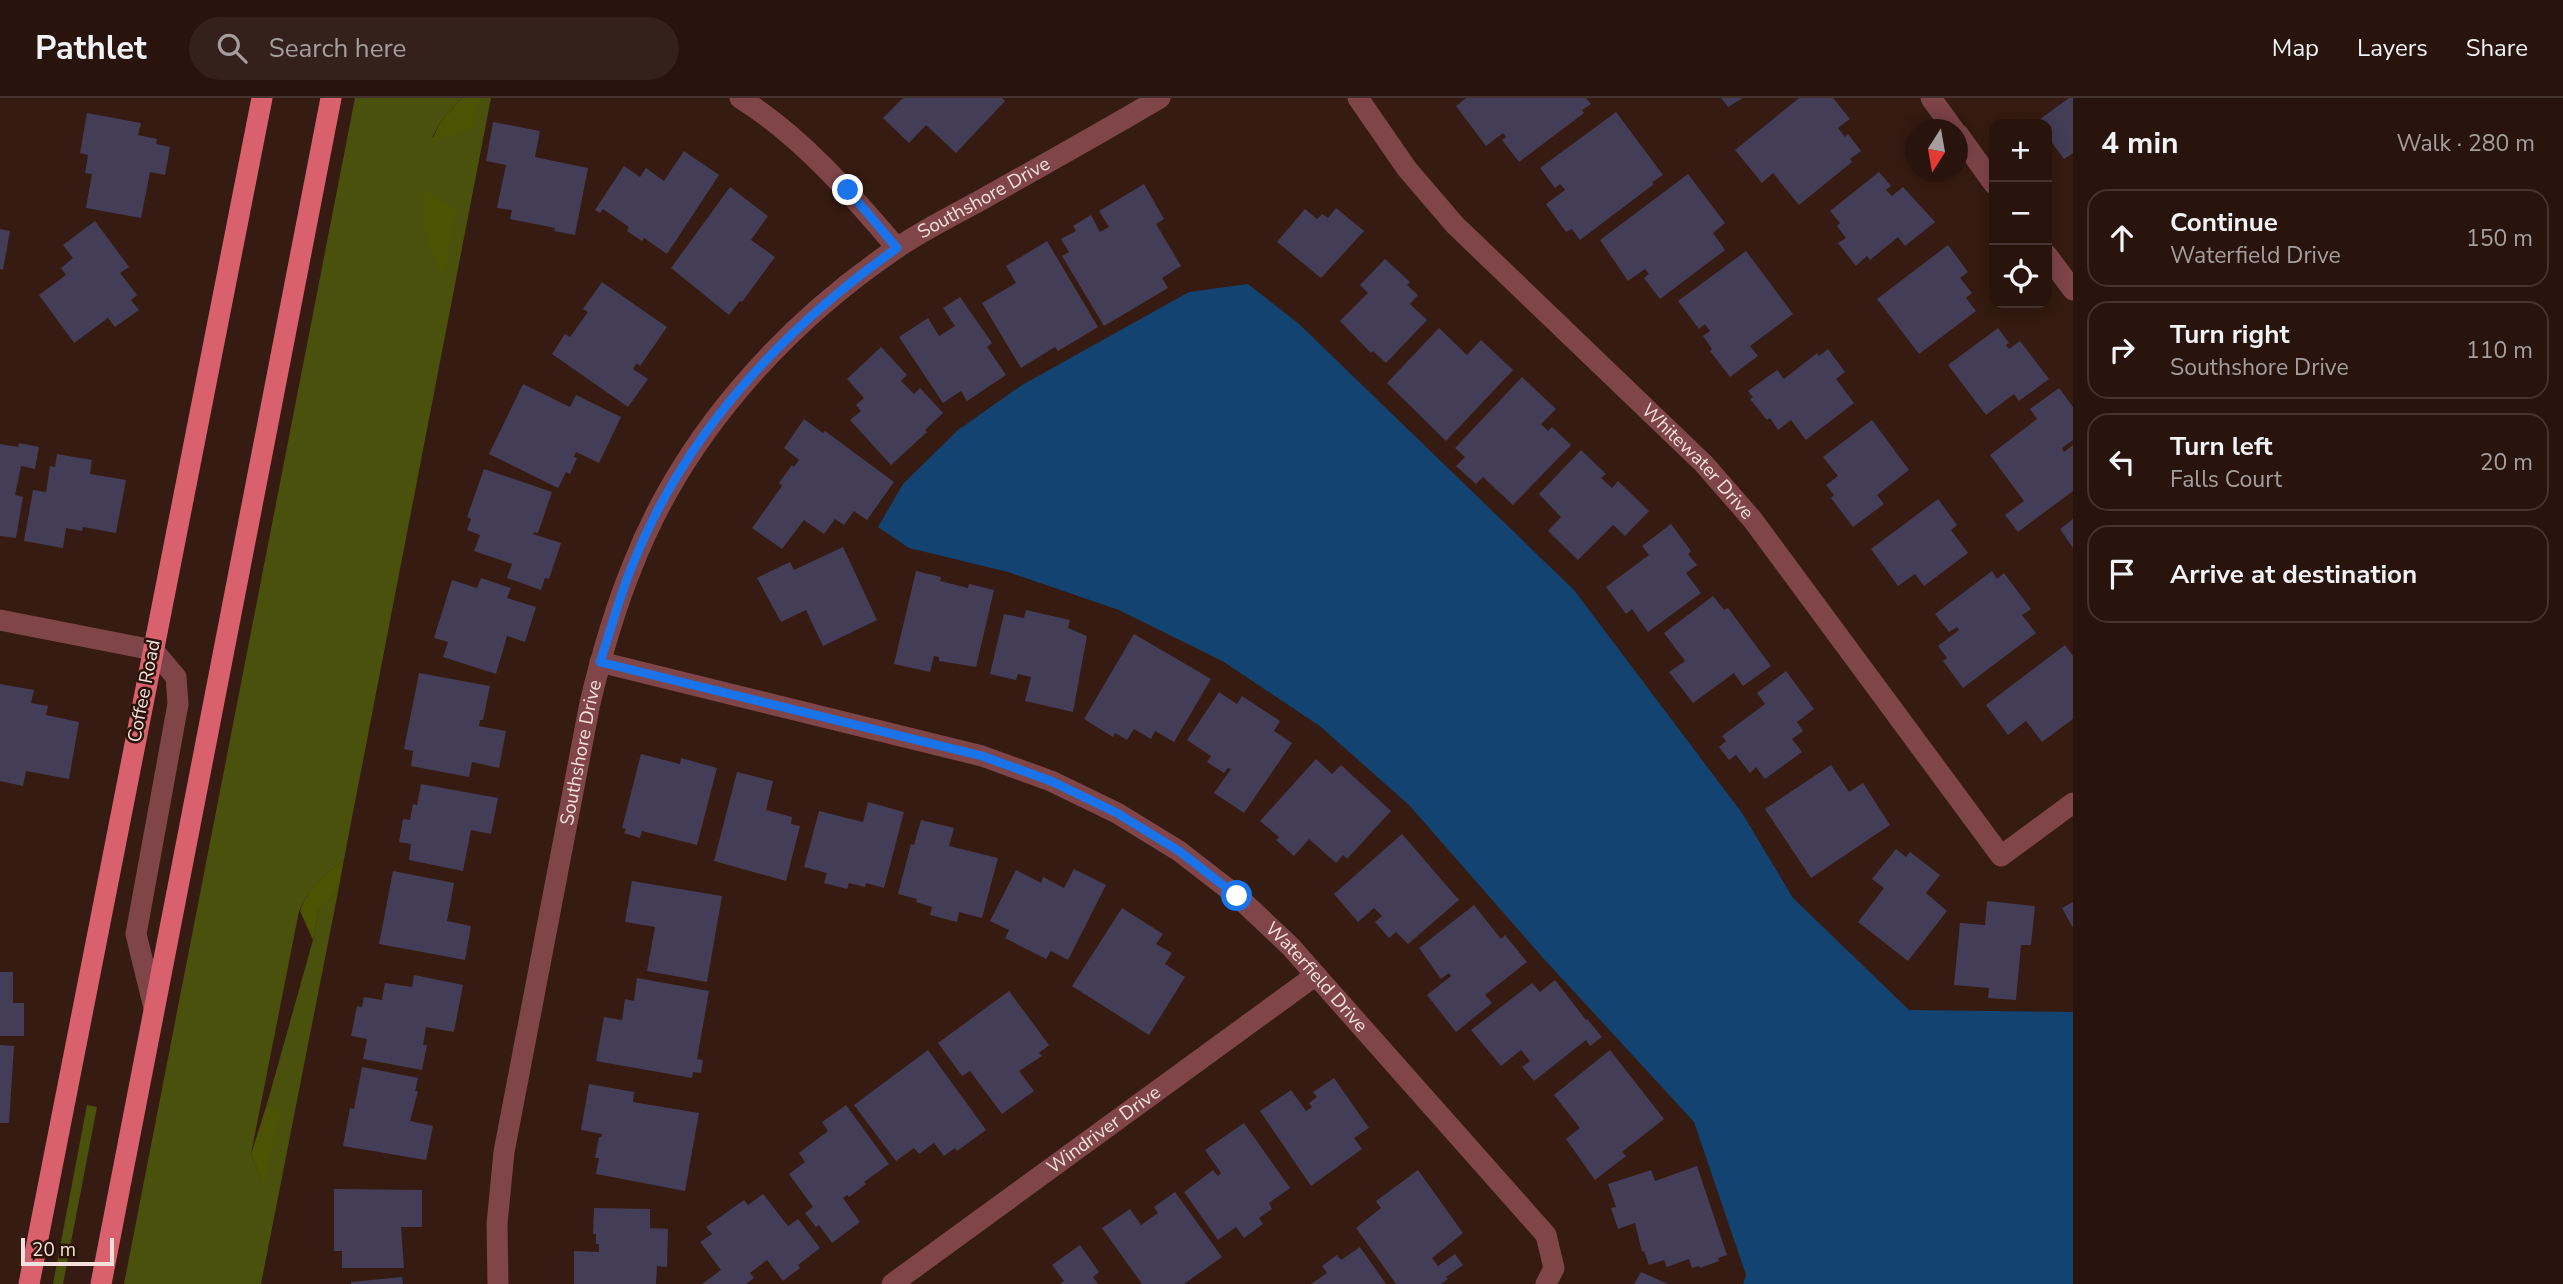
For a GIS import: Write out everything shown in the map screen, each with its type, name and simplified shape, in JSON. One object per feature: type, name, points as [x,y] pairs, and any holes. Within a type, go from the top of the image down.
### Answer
[{"type":"main road","name":"Coffee Road","points":[[29,1284],[262,98]]},
{"type":"main road","points":[[101,1284],[331,98]]},
{"type":"street","points":[[740,98],[794,140],[848,190],[897,248]]},
{"type":"street","name":"Southshore Drive","points":[[498,1284],[497,1224],[504,1152],[600,662],[632,566],[664,499],[696,446],[741,387],[791,332],[846,283],[897,248],[1160,98]]},
{"type":"street","name":"Whitewater Drive","points":[[1357,98],[1407,169],[1455,225],[1704,464],[1752,519],[2001,856],[2073,803]]},
{"type":"street","points":[[1931,98],[1946,119]]},
{"type":"street","points":[[1968,148],[1993,182]]},
{"type":"street","points":[[2052,262],[2073,290]]},
{"type":"street","points":[[0,620],[153,650],[176,677],[178,704],[136,934],[154,1007]]},
{"type":"street","name":"Waterfield Drive","points":[[600,662],[982,756],[1051,781],[1117,813],[1179,851],[1237,896],[1290,946],[1546,1235],[1550,1276]]},
{"type":"street","name":"Windriver Drive","points":[[892,1284],[1316,975]]},
{"type":"green space","points":[[355,98],[462,98],[441,121],[432,138],[482,98],[491,98],[344,859],[324,876],[299,911],[251,1154],[264,1186],[273,1110],[267,1104],[313,940],[319,907],[338,892],[261,1284],[124,1284]]},
{"type":"green space","points":[[462,98],[482,98],[475,106],[473,128],[431,142],[441,121]]},
{"type":"green space","points":[[425,190],[456,210],[444,276],[426,234]]},
{"type":"green space","points":[[344,859],[338,892],[319,908],[313,940],[300,911],[303,903],[324,876]]},
{"type":"green space","points":[[267,1104],[280,1113],[264,1187],[251,1154]]},
{"type":"green space","points":[[87,1105],[97,1107],[63,1284],[53,1284]]},
{"type":"water","points":[[1248,284],[1298,323],[1574,590],[1742,813],[1793,898],[1909,1010],[2073,1012],[2073,1284],[1743,1284],[1746,1275],[1694,1122],[1544,959],[1409,805],[1321,727],[1224,662],[1119,610],[1008,572],[909,548],[878,527],[903,484],[958,430],[1022,385],[1189,292]]},
{"type":"building","points":[[903,98],[1002,98],[1005,101],[956,153],[926,125],[909,143],[883,118]]},
{"type":"building","points":[[1466,98],[1586,98],[1591,104],[1582,110],[1584,113],[1519,162],[1502,140],[1506,137],[1503,133],[1486,146],[1456,106]]},
{"type":"building","points":[[1721,98],[1743,98],[1728,107]]},
{"type":"building","points":[[1799,98],[1833,98],[1850,119],[1838,128],[1845,137],[1848,134],[1861,151],[1850,159],[1852,162],[1799,205],[1773,173],[1762,183],[1735,150]]},
{"type":"building","points":[[2069,98],[2073,98],[2073,153],[2064,159],[2052,143],[2052,119],[2040,119]]},
{"type":"building","points":[[1616,112],[1663,175],[1580,240],[1572,229],[1566,232],[1546,204],[1565,190],[1560,184],[1555,188],[1540,168]]},
{"type":"building","points":[[87,113],[141,123],[138,135],[157,139],[156,144],[170,147],[165,175],[150,172],[141,218],[86,208],[92,174],[85,173],[88,155],[80,153]]},
{"type":"building","points":[[493,122],[540,131],[535,157],[588,168],[575,235],[510,219],[512,210],[497,208],[506,165],[486,161]]},
{"type":"building","points":[[684,151],[719,175],[667,254],[644,238],[642,241],[627,231],[629,227],[603,209],[600,213],[595,210],[624,166],[640,177],[646,168],[664,181]]},
{"type":"building","points":[[1879,172],[1891,186],[1886,190],[1892,196],[1903,187],[1935,222],[1905,246],[1898,237],[1870,260],[1867,256],[1856,266],[1838,243],[1846,238],[1837,226],[1840,223],[1830,211]]},
{"type":"building","points":[[1688,174],[1725,223],[1713,233],[1725,250],[1660,299],[1644,278],[1649,274],[1645,269],[1628,281],[1600,240]]},
{"type":"building","points":[[1144,184],[1164,219],[1156,224],[1181,266],[1162,278],[1168,288],[1104,326],[1062,256],[1069,252],[1061,239],[1076,231],[1073,226],[1091,215],[1100,232],[1109,227],[1099,211]]},
{"type":"building","points":[[730,187],[768,216],[751,240],[775,257],[742,302],[740,301],[729,315],[671,268]]},
{"type":"building","points":[[1336,208],[1364,231],[1321,278],[1277,242],[1305,209],[1317,219],[1322,214],[1328,218]]},
{"type":"building","points":[[95,221],[129,267],[120,273],[137,295],[131,300],[139,310],[115,327],[108,318],[74,343],[39,295],[66,275],[61,268],[73,258],[63,245]]},
{"type":"building","points":[[0,229],[10,231],[3,270],[0,269]]},
{"type":"building","points":[[1047,241],[1098,327],[1058,351],[1055,347],[1021,368],[982,303],[1016,283],[1006,266]]},
{"type":"building","points":[[1948,245],[1968,272],[1960,278],[1972,293],[1966,298],[1976,311],[1919,354],[1877,299]]},
{"type":"building","points":[[1746,251],[1793,314],[1750,346],[1758,356],[1730,377],[1710,351],[1712,349],[1703,336],[1710,331],[1705,324],[1699,329],[1678,301]]},
{"type":"building","points":[[1385,259],[1410,282],[1407,285],[1418,295],[1410,304],[1427,320],[1386,363],[1373,351],[1371,353],[1340,321],[1368,293],[1360,285]]},
{"type":"building","points":[[602,282],[667,327],[640,366],[637,363],[633,369],[648,379],[628,407],[552,354],[565,334],[570,337],[588,312],[583,309]]},
{"type":"building","points":[[960,297],[992,343],[987,347],[1006,375],[967,401],[961,391],[943,403],[899,337],[928,318],[939,336],[955,326],[943,308]]},
{"type":"building","points":[[1439,328],[1467,355],[1481,340],[1513,370],[1446,441],[1387,383]]},
{"type":"building","points":[[1998,328],[2009,343],[2006,345],[2009,349],[2020,341],[2049,379],[2019,401],[2014,394],[1986,415],[1948,365]]},
{"type":"building","points":[[881,347],[907,375],[901,381],[914,394],[920,388],[943,413],[925,430],[927,432],[891,465],[850,420],[861,411],[856,405],[864,398],[847,379]]},
{"type":"building","points":[[1828,349],[1845,372],[1836,379],[1854,403],[1806,440],[1791,420],[1778,430],[1770,418],[1767,420],[1750,399],[1753,397],[1748,391],[1777,370],[1784,379],[1817,353],[1819,356]]},
{"type":"building","points":[[1522,377],[1556,409],[1541,424],[1548,431],[1552,427],[1571,445],[1513,505],[1483,477],[1476,484],[1456,466],[1465,457],[1455,448]]},
{"type":"building","points":[[523,384],[570,407],[576,395],[621,417],[599,463],[576,452],[574,457],[577,458],[570,474],[566,472],[558,488],[489,454]]},
{"type":"building","points":[[2059,388],[2073,407],[2073,440],[2062,448],[2064,452],[2073,445],[2073,491],[2018,532],[2005,515],[2024,501],[1990,455],[2037,419],[2030,409]]},
{"type":"building","points":[[804,419],[823,433],[825,431],[894,482],[867,520],[854,511],[844,525],[835,519],[824,534],[804,520],[782,549],[752,528],[782,486],[779,483],[799,460],[784,448]]},
{"type":"building","points":[[1872,420],[1909,470],[1877,495],[1884,504],[1853,527],[1831,498],[1834,495],[1826,485],[1838,476],[1823,457]]},
{"type":"building","points":[[19,443],[39,447],[35,469],[21,466],[15,495],[23,497],[16,538],[0,536],[0,444],[18,447]]},
{"type":"building","points":[[1581,450],[1606,474],[1601,478],[1612,488],[1618,481],[1649,511],[1625,536],[1613,525],[1578,560],[1548,531],[1561,517],[1539,494]]},
{"type":"building","points":[[57,454],[92,460],[90,474],[126,480],[116,533],[83,527],[82,531],[66,528],[63,548],[24,541],[33,490],[46,492],[50,466],[55,467]]},
{"type":"building","points":[[484,469],[552,492],[538,533],[533,534],[561,543],[549,579],[545,578],[541,590],[507,578],[512,564],[474,551],[480,535],[467,530],[471,519],[467,517]]},
{"type":"building","points":[[1938,499],[1957,525],[1951,530],[1968,553],[1924,586],[1915,574],[1898,586],[1871,549]]},
{"type":"building","points":[[2073,519],[2073,548],[2060,529]]},
{"type":"building","points":[[1671,524],[1691,551],[1688,554],[1697,565],[1686,573],[1701,593],[1648,632],[1632,609],[1626,614],[1606,587],[1649,555],[1642,546]]},
{"type":"building","points":[[843,547],[877,620],[823,646],[806,610],[781,622],[757,578],[790,562],[794,570]]},
{"type":"building","points":[[916,571],[968,588],[969,584],[994,590],[976,667],[939,661],[939,657],[934,656],[930,672],[894,664]]},
{"type":"building","points":[[1992,571],[1997,579],[2004,573],[2031,609],[2022,615],[2036,633],[1963,688],[1943,661],[1947,658],[1938,646],[1959,630],[1957,627],[1949,632],[1935,614]]},
{"type":"building","points":[[481,578],[511,588],[507,598],[536,607],[525,642],[507,636],[496,674],[443,657],[448,642],[434,638],[452,580],[477,588]]},
{"type":"building","points":[[1713,596],[1724,610],[1728,608],[1771,666],[1743,686],[1734,673],[1693,703],[1669,672],[1685,661],[1664,633]]},
{"type":"building","points":[[1026,610],[1070,620],[1068,628],[1087,636],[1073,712],[1025,701],[1031,677],[1018,674],[1016,680],[990,674],[1004,614],[1024,618]]},
{"type":"building","points":[[1134,634],[1211,679],[1174,742],[1155,731],[1151,739],[1134,729],[1127,740],[1115,733],[1113,737],[1084,719]]},
{"type":"building","points":[[2065,645],[2073,656],[2073,719],[2042,742],[2026,721],[2008,735],[1986,705]]},
{"type":"building","points":[[1786,671],[1814,709],[1797,722],[1803,731],[1792,739],[1802,752],[1765,779],[1756,767],[1750,773],[1736,755],[1729,760],[1719,747],[1726,741],[1722,736],[1765,704],[1757,693]]},
{"type":"building","points":[[419,673],[490,686],[483,720],[480,720],[479,726],[506,731],[499,768],[472,762],[469,777],[411,766],[413,751],[404,749]]},
{"type":"building","points":[[0,684],[34,690],[31,703],[48,706],[46,715],[79,722],[69,779],[26,771],[23,786],[0,781]]},
{"type":"building","points":[[1219,692],[1237,704],[1242,696],[1280,721],[1274,731],[1292,743],[1244,813],[1214,793],[1231,769],[1228,768],[1224,773],[1207,762],[1211,756],[1187,740]]},
{"type":"building","points":[[641,754],[680,764],[681,758],[717,768],[697,845],[642,831],[640,838],[624,833],[626,829],[622,828]]},
{"type":"building","points":[[1316,759],[1332,774],[1341,765],[1391,811],[1347,859],[1343,855],[1336,863],[1309,839],[1294,856],[1276,840],[1279,837],[1260,821]]},
{"type":"building","points":[[1831,765],[1849,792],[1863,783],[1890,825],[1811,878],[1765,809]]},
{"type":"building","points":[[737,772],[773,781],[766,810],[792,817],[791,824],[800,826],[786,881],[714,861]]},
{"type":"building","points":[[421,784],[498,798],[491,834],[471,830],[463,871],[409,860],[411,844],[399,842],[403,819],[410,820],[413,804],[417,805]]},
{"type":"building","points":[[868,802],[904,812],[884,888],[866,883],[865,887],[849,883],[847,889],[824,883],[827,873],[804,867],[819,811],[863,822]]},
{"type":"building","points":[[921,820],[954,828],[949,846],[998,858],[982,918],[959,912],[957,922],[930,915],[932,907],[916,902],[917,899],[898,894],[911,844],[914,845]]},
{"type":"building","points":[[1402,834],[1459,900],[1408,944],[1396,932],[1389,938],[1375,922],[1382,916],[1374,908],[1358,922],[1334,894]]},
{"type":"building","points":[[1896,849],[1906,857],[1910,852],[1940,875],[1926,893],[1947,911],[1908,961],[1858,922],[1884,888],[1872,879]]},
{"type":"building","points":[[1074,869],[1106,885],[1068,960],[1051,951],[1046,959],[1005,938],[1009,930],[990,921],[1016,870],[1041,883],[1043,877],[1064,888]]},
{"type":"building","points":[[393,871],[454,883],[447,921],[471,926],[465,960],[379,944]]},
{"type":"building","points":[[632,881],[722,896],[707,982],[647,971],[655,927],[625,922]]},
{"type":"building","points":[[1987,901],[2035,906],[2031,945],[2021,945],[2016,1000],[1988,998],[1989,988],[1954,985],[1960,923],[1985,925]]},
{"type":"building","points":[[2073,902],[2073,928],[2062,908]]},
{"type":"building","points":[[1474,905],[1501,939],[1505,935],[1527,962],[1485,995],[1492,1003],[1456,1032],[1427,995],[1451,976],[1449,973],[1441,979],[1419,948]]},
{"type":"building","points":[[1122,908],[1163,934],[1156,944],[1172,953],[1165,964],[1185,977],[1149,1035],[1072,986]]},
{"type":"building","points":[[0,972],[13,972],[13,1003],[24,1003],[24,1036],[0,1036]]},
{"type":"building","points":[[414,975],[463,985],[454,1032],[426,1027],[423,1045],[427,1045],[422,1070],[363,1059],[367,1039],[351,1036],[357,1006],[362,1007],[364,997],[382,1000],[385,983],[412,987]]},
{"type":"building","points":[[637,978],[709,991],[697,1059],[703,1060],[701,1073],[693,1072],[692,1078],[596,1061],[604,1017],[622,1020],[625,999],[634,1001]]},
{"type":"building","points":[[1555,980],[1602,1037],[1590,1046],[1586,1040],[1534,1081],[1522,1067],[1530,1061],[1521,1050],[1501,1066],[1471,1030],[1532,983],[1540,992]]},
{"type":"building","points":[[1009,991],[1049,1045],[1039,1053],[1042,1056],[1019,1071],[1034,1091],[1002,1114],[970,1071],[962,1076],[938,1043]]},
{"type":"building","points":[[0,1045],[14,1046],[9,1123],[0,1123]]},
{"type":"building","points":[[928,1050],[986,1130],[957,1151],[955,1148],[944,1156],[934,1143],[919,1154],[914,1148],[896,1161],[854,1105]]},
{"type":"building","points":[[1610,1050],[1664,1119],[1622,1152],[1626,1156],[1595,1180],[1566,1139],[1580,1128],[1554,1095]]},
{"type":"building","points":[[362,1067],[418,1078],[415,1091],[418,1091],[410,1121],[433,1126],[426,1160],[343,1146]]},
{"type":"building","points":[[1334,1078],[1369,1128],[1354,1138],[1362,1149],[1311,1186],[1260,1111],[1291,1090],[1306,1111],[1312,1107],[1309,1103],[1317,1097],[1313,1092]]},
{"type":"building","points":[[589,1084],[634,1092],[633,1102],[699,1113],[685,1191],[596,1174],[599,1158],[595,1158],[602,1134],[581,1130]]},
{"type":"building","points":[[846,1105],[889,1164],[849,1197],[847,1195],[843,1198],[860,1222],[832,1243],[819,1225],[816,1227],[805,1213],[813,1207],[789,1174],[805,1162],[799,1153],[828,1131],[822,1122]]},
{"type":"building","points":[[1244,1123],[1290,1188],[1269,1203],[1272,1209],[1259,1218],[1263,1224],[1244,1238],[1236,1227],[1218,1240],[1184,1192],[1213,1170],[1218,1176],[1221,1173],[1205,1150]]},
{"type":"building","points":[[1697,1166],[1727,1255],[1700,1268],[1692,1268],[1689,1259],[1667,1267],[1664,1260],[1649,1265],[1644,1251],[1642,1252],[1635,1223],[1618,1229],[1611,1208],[1616,1207],[1608,1184],[1651,1170],[1655,1181]]},
{"type":"building","points":[[1418,1170],[1463,1233],[1432,1258],[1438,1266],[1455,1254],[1463,1265],[1441,1284],[1396,1284],[1356,1228],[1381,1208],[1376,1201]]},
{"type":"building","points":[[334,1189],[422,1190],[422,1227],[401,1227],[404,1268],[342,1268],[342,1251],[334,1251]]},
{"type":"building","points":[[1175,1192],[1222,1257],[1184,1284],[1142,1284],[1102,1228],[1130,1209],[1141,1225],[1158,1213],[1154,1207]]},
{"type":"building","points":[[763,1194],[788,1226],[798,1219],[820,1248],[783,1281],[767,1260],[750,1273],[754,1278],[746,1284],[702,1284],[721,1270],[700,1242],[712,1234],[706,1227],[744,1200],[748,1205]]},
{"type":"building","points":[[594,1208],[650,1209],[650,1228],[668,1229],[667,1267],[657,1266],[656,1284],[574,1284],[574,1251],[599,1252],[596,1234],[593,1234]]},
{"type":"building","points":[[1080,1245],[1099,1272],[1093,1277],[1098,1284],[1060,1284],[1064,1281],[1052,1265]]},
{"type":"building","points":[[1360,1247],[1386,1284],[1311,1284],[1327,1273],[1322,1266],[1337,1255],[1341,1260]]},
{"type":"building","points":[[1641,1272],[1668,1284],[1634,1284]]},
{"type":"building","points":[[402,1277],[403,1284],[351,1284],[351,1282]]},
{"type":"route","points":[[848,190],[897,248],[846,283],[791,332],[741,387],[696,446],[664,499],[632,566],[600,662],[982,756],[1051,781],[1117,813],[1179,851],[1237,896]]}]
